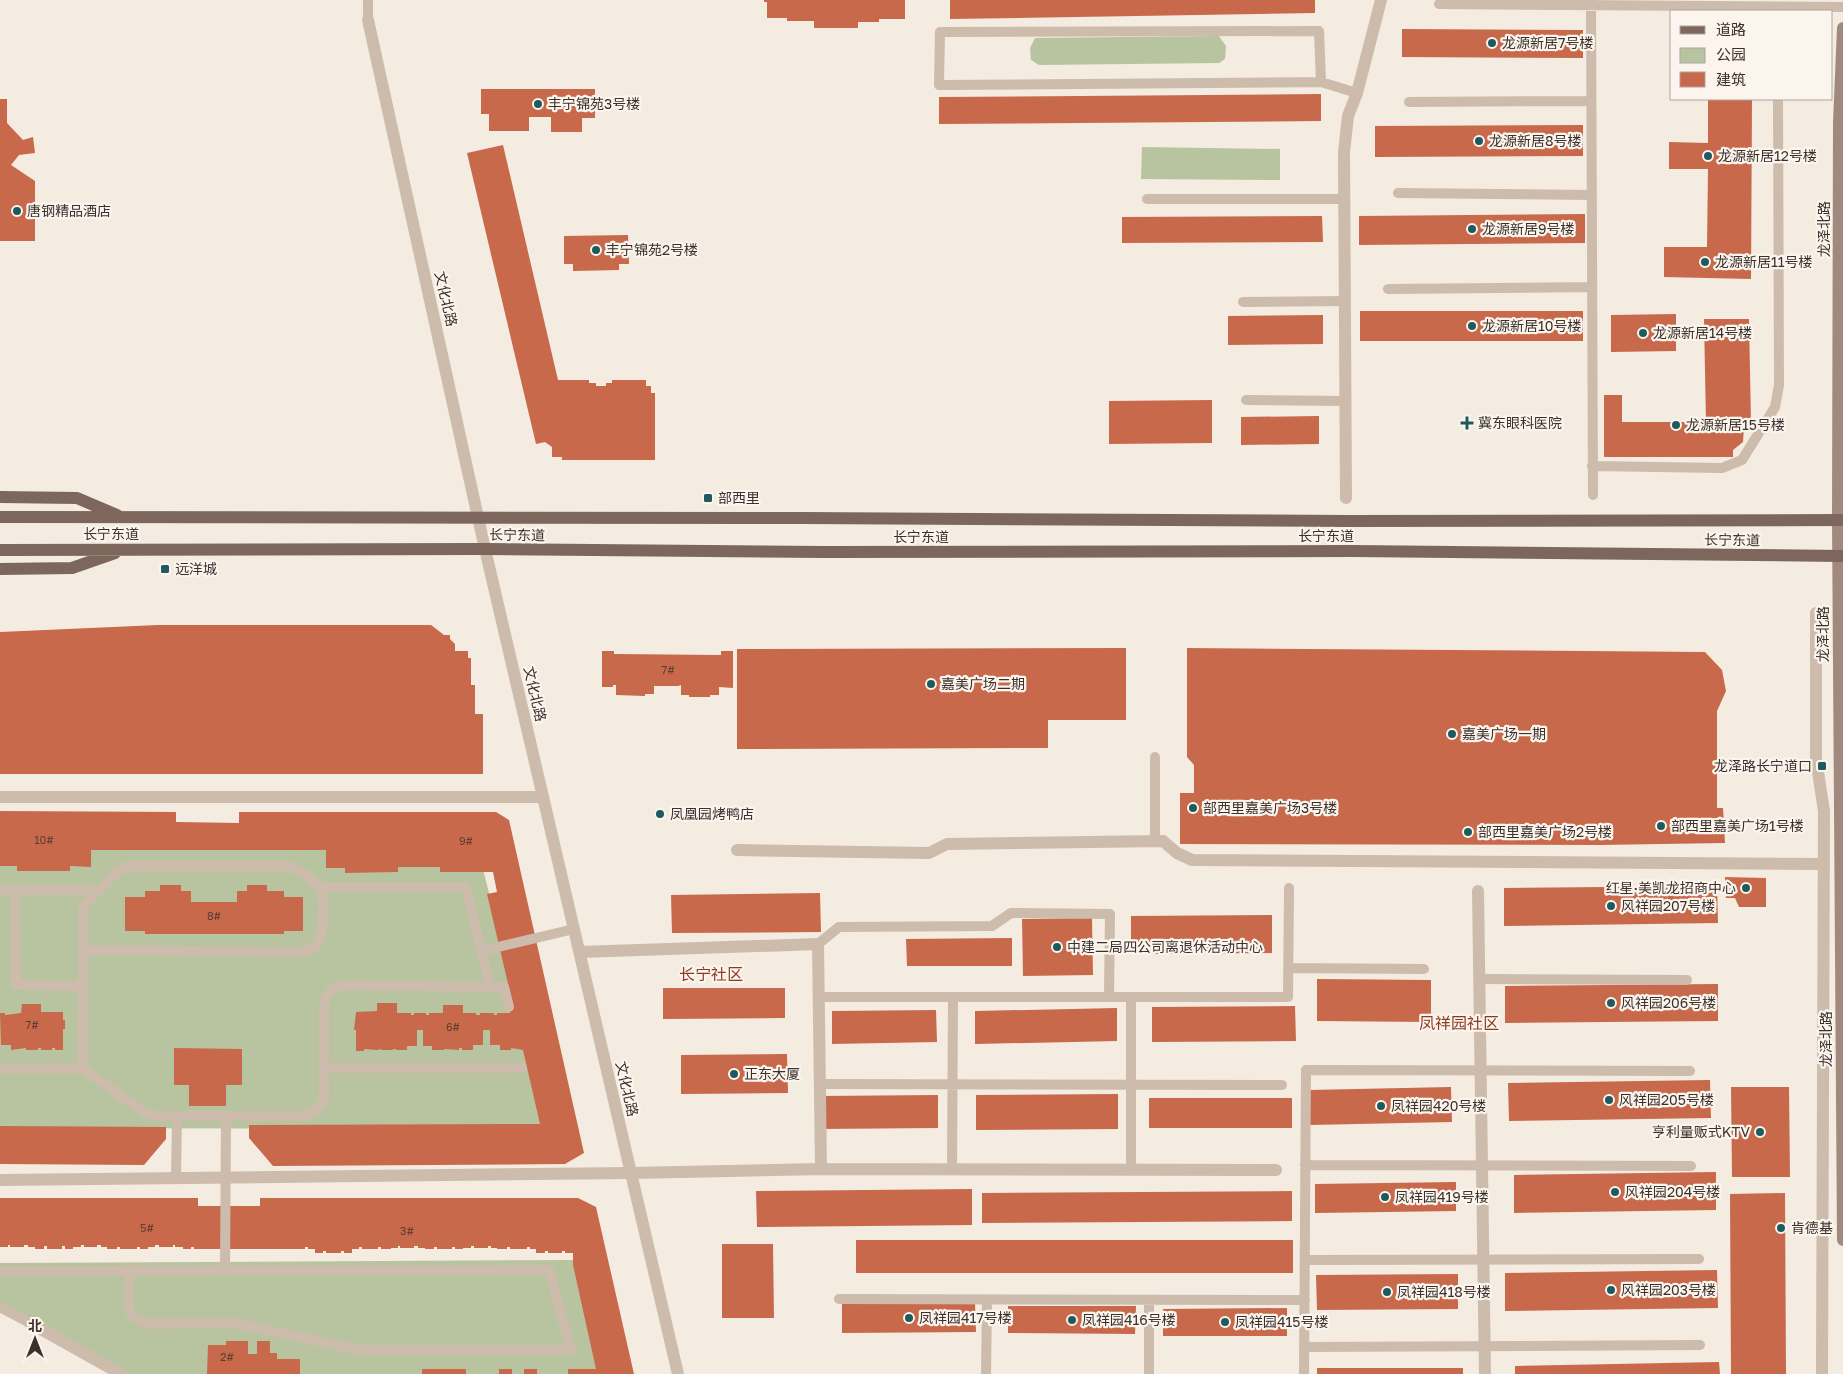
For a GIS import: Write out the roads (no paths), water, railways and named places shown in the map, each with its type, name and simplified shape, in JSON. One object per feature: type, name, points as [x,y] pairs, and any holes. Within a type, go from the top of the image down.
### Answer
[{"type":"main road","name":"龙泽北路","points":[[1843,28],[1839,122],[1843,1240]]},
{"type":"main road","points":[[0,497],[77,498],[124,518]]},
{"type":"main road","name":"长宁东道","points":[[0,517],[1346,521],[1840,520]]},
{"type":"main road","points":[[0,569],[72,568],[126,549]]},
{"type":"main road","name":"长宁东道","points":[[0,550],[1353,551],[1841,556]]},
{"type":"street","points":[[1346,498],[1344,152],[1348,116],[1357,93],[1381,0]]},
{"type":"street","name":"文化北路","points":[[368,20],[485,549],[678,1374]]},
{"type":"street","name":"龙泽北路","points":[[1816,613],[1816,759],[1824,811],[1822,1374]]},
{"type":"street","points":[[0,797],[543,797]]},
{"type":"street","points":[[737,850],[929,853],[947,844],[1163,842],[1177,853],[1192,860],[1824,864]]},
{"type":"street","points":[[1478,891],[1485,1374]]},
{"type":"street","points":[[580,952],[818,944],[822,1169]]},
{"type":"street","points":[[0,1180],[630,1174],[822,1169],[1276,1170]]},
{"type":"street","points":[[30,1323],[121,1374]]},
{"type":"lane","points":[[368,0],[368,20]]},
{"type":"lane","points":[[1439,4],[1590,2],[1843,7]]},
{"type":"lane","points":[[1590,2],[1593,495]]},
{"type":"lane","points":[[1321,82],[1319,31],[940,32],[939,85],[1321,82],[1357,93]]},
{"type":"lane","points":[[1592,466],[1722,468],[1742,460],[1775,407],[1779,385],[1778,100]]},
{"type":"lane","points":[[1410,102],[1591,101]]},
{"type":"lane","points":[[1398,193],[1591,195]]},
{"type":"lane","points":[[1148,199],[1344,199]]},
{"type":"lane","points":[[1388,289],[1592,287]]},
{"type":"lane","points":[[1243,302],[1345,301]]},
{"type":"lane","points":[[1246,400],[1345,401]]},
{"type":"lane","points":[[1155,757],[1155,842]]},
{"type":"lane","points":[[82,1068],[83,906],[118,871],[128,866],[288,866],[297,870],[319,887],[322,892],[322,934],[320,940],[313,948],[304,952],[83,950]]},
{"type":"lane","points":[[319,887],[466,887],[490,987]]},
{"type":"lane","points":[[819,997],[1288,997],[1289,888]]},
{"type":"lane","points":[[0,890],[99,890]]},
{"type":"lane","points":[[15,890],[16,985],[83,986]]},
{"type":"lane","points":[[818,944],[839,927],[992,926],[1011,913],[1110,914],[1109,997]]},
{"type":"lane","points":[[481,951],[574,930]]},
{"type":"lane","points":[[1288,968],[1424,969]]},
{"type":"lane","points":[[1480,979],[1687,980]]},
{"type":"lane","points":[[0,1069],[82,1068],[145,1112],[156,1116],[304,1116],[314,1113],[321,1106],[324,1099],[324,1004],[326,996],[332,989],[341,985],[504,987],[509,1008]]},
{"type":"lane","points":[[952,1170],[953,997]]},
{"type":"lane","points":[[1131,1170],[1132,997]]},
{"type":"lane","points":[[324,1068],[522,1068]]},
{"type":"lane","points":[[1304,1374],[1306,1070],[1481,1072],[1690,1071]]},
{"type":"lane","points":[[820,1084],[1282,1085]]},
{"type":"lane","points":[[176,1178],[177,1116]]},
{"type":"lane","points":[[225,1270],[226,1116]]},
{"type":"lane","points":[[1305,1165],[1691,1166]]},
{"type":"lane","points":[[1305,1260],[1699,1259]]},
{"type":"lane","points":[[0,1271],[129,1270],[549,1270],[571,1350],[360,1350],[234,1323],[147,1324],[132,1316],[129,1308],[129,1270]]},
{"type":"lane","points":[[839,1299],[1305,1300]]},
{"type":"lane","points":[[986,1374],[987,1300]]},
{"type":"lane","points":[[1149,1301],[1149,1374]]},
{"type":"lane","points":[[0,1307],[30,1323]]},
{"type":"lane","points":[[1304,1347],[1700,1345]]},
{"type":"place","name":"龙源新居7号楼","points":[[1492,43]]},
{"type":"place","name":"丰宁锦苑3号楼","points":[[538,104]]},
{"type":"place","name":"龙源新居8号楼","points":[[1479,141]]},
{"type":"place","name":"龙源新居12号楼","points":[[1708,156]]},
{"type":"place","name":"唐钢精品酒店","points":[[17,211]]},
{"type":"place","name":"龙源新居9号楼","points":[[1472,229]]},
{"type":"place","name":"丰宁锦苑2号楼","points":[[596,250]]},
{"type":"place","name":"龙源新居11号楼","points":[[1705,262]]},
{"type":"place","name":"龙源新居10号楼","points":[[1472,326]]},
{"type":"place","name":"龙源新居14号楼","points":[[1643,333]]},
{"type":"place","name":"冀东眼科医院","points":[[1467,423]]},
{"type":"place","name":"龙源新居15号楼","points":[[1676,425]]},
{"type":"place","name":"部西里","points":[[708,498]]},
{"type":"place","name":"远洋城","points":[[165,569]]},
{"type":"place","name":"嘉美广场二期","points":[[931,684]]},
{"type":"place","name":"嘉美广场一期","points":[[1452,734]]},
{"type":"place","name":"龙泽路长宁道口","points":[[1822,766]]},
{"type":"place","name":"部西里嘉美广场3号楼","points":[[1193,808]]},
{"type":"place","name":"凤凰园烤鸭店","points":[[660,814]]},
{"type":"place","name":"部西里嘉美广场1号楼","points":[[1661,826]]},
{"type":"place","name":"部西里嘉美广场2号楼","points":[[1468,832]]},
{"type":"place","name":"红星·美凯龙招商中心","points":[[1746,888]]},
{"type":"place","name":"风祥园207号楼","points":[[1611,906]]},
{"type":"place","name":"中建二局四公司离退休活动中心","points":[[1057,947]]},
{"type":"place","name":"风祥园206号楼","points":[[1611,1003]]},
{"type":"place","name":"正东大厦","points":[[734,1074]]},
{"type":"place","name":"风祥园205号楼","points":[[1609,1100]]},
{"type":"place","name":"凤祥园420号楼","points":[[1381,1106]]},
{"type":"place","name":"亨利量贩式KTV","points":[[1760,1132]]},
{"type":"place","name":"风祥园204号楼","points":[[1615,1192]]},
{"type":"place","name":"凤祥园419号楼","points":[[1385,1197]]},
{"type":"place","name":"肯德基","points":[[1781,1228]]},
{"type":"place","name":"风祥园203号楼","points":[[1611,1290]]},
{"type":"place","name":"凤祥园418号楼","points":[[1387,1292]]},
{"type":"place","name":"凤祥园417号楼","points":[[909,1318]]},
{"type":"place","name":"凤祥园416号楼","points":[[1072,1320]]},
{"type":"place","name":"凤祥园415号楼","points":[[1225,1322]]},
{"type":"district","name":"长宁社区","points":[[711,974]]},
{"type":"district","name":"凤祥园社区","points":[[1459,1023]]}]
